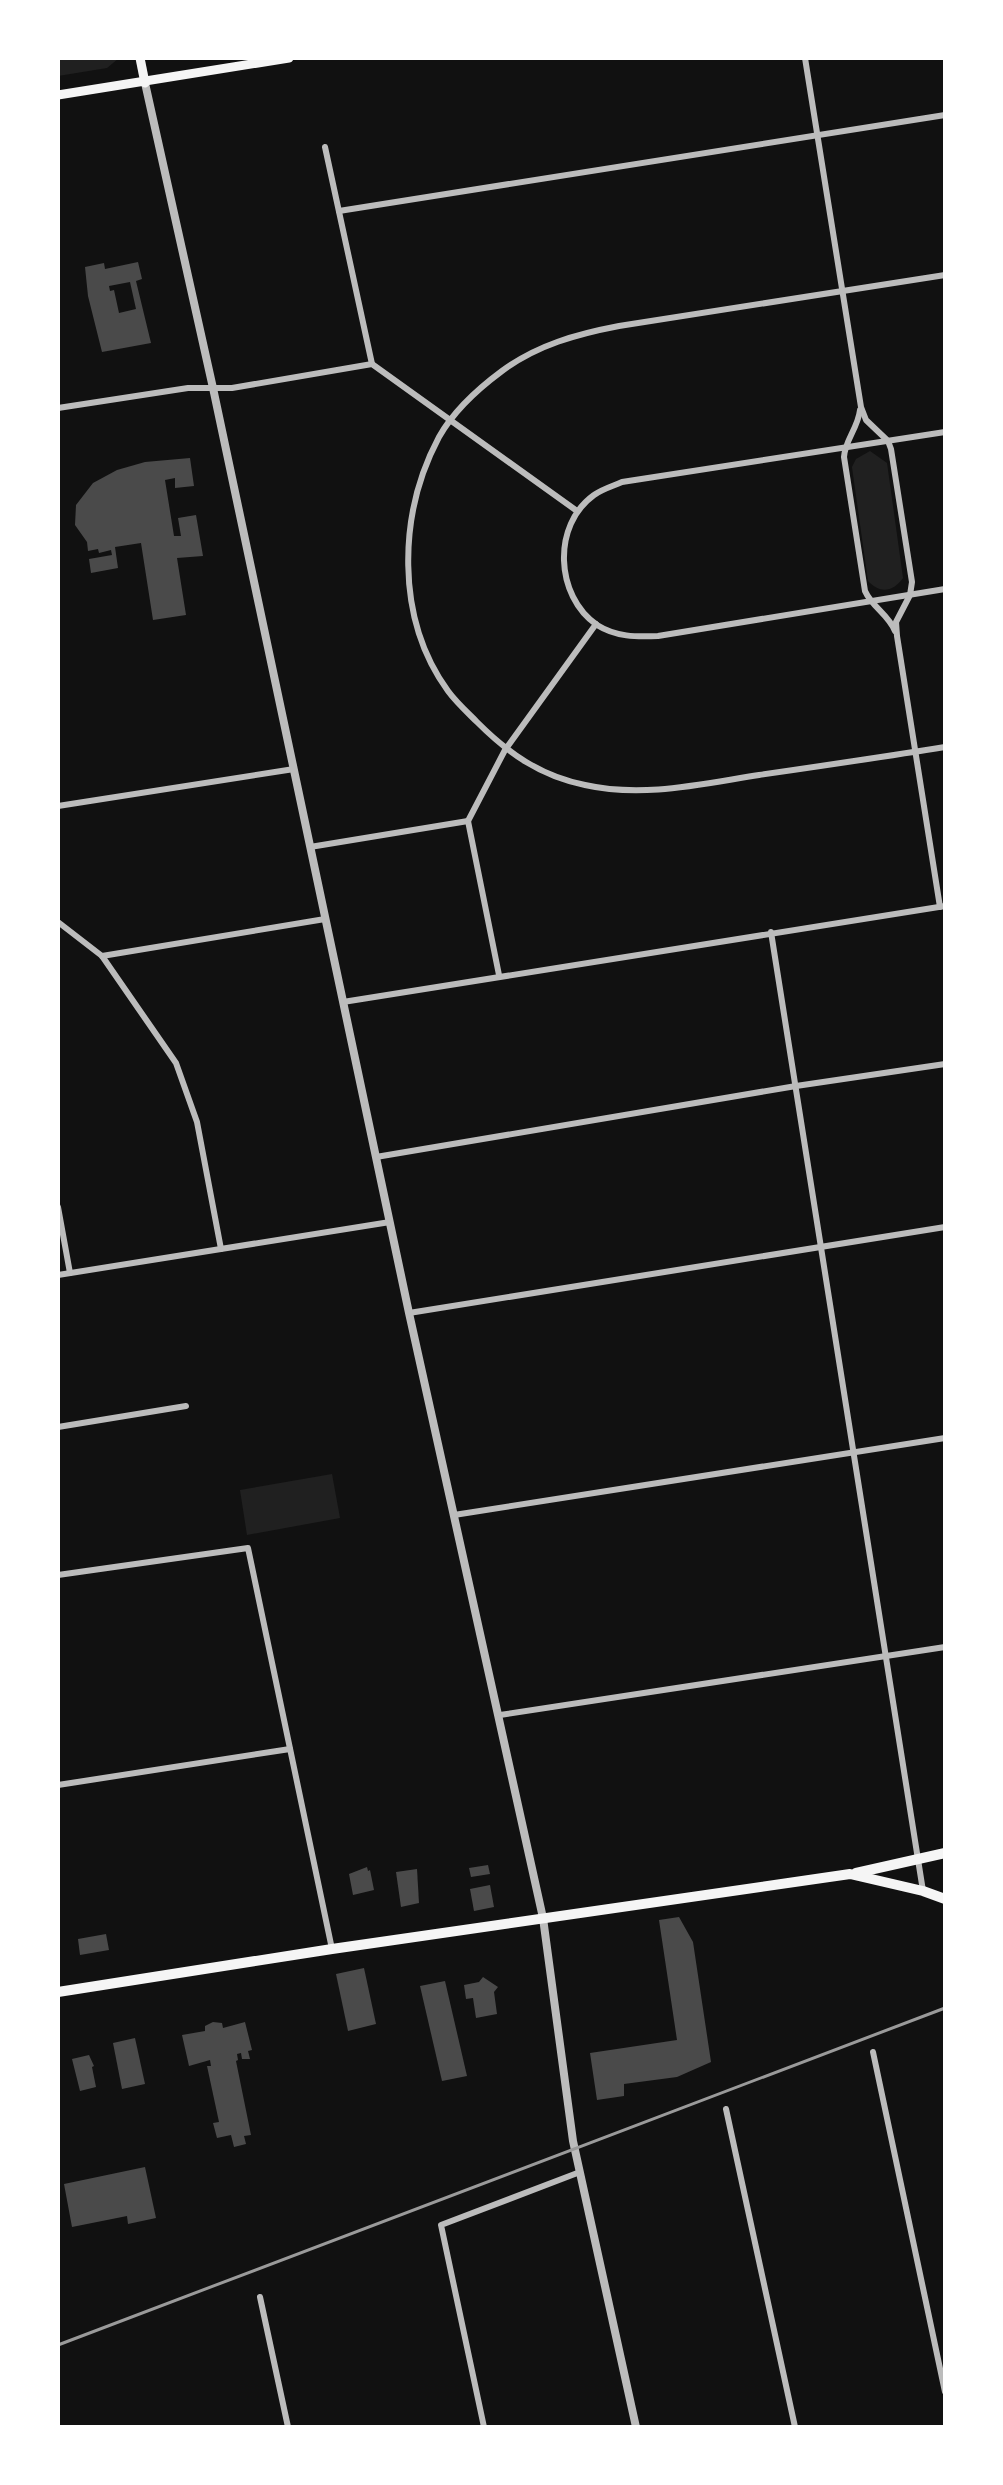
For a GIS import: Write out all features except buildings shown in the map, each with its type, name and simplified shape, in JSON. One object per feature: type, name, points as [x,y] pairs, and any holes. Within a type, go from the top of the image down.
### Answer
[{"type":"main road","points":[[140,58],[145,83]]},
{"type":"main road","points":[[58,95],[289,58]]},
{"type":"main road","points":[[58,1992],[850,1874],[945,1853]]},
{"type":"main road","points":[[850,1874],[945,1899]]},
{"type":"street","points":[[343,1002],[942,907],[897,636],[896,622],[910,595],[912,582],[888,441],[871,426],[861,407],[805,58]]},
{"type":"street","points":[[145,83],[213,388],[409,1313],[543,1918],[580,2172],[636,2427]]},
{"type":"street","points":[[339,211],[945,115]]},
{"type":"street","points":[[325,147],[372,364],[577,511]]},
{"type":"street","points":[[945,275],[581,333],[546,346],[503,370],[481,388],[441,434],[416,495],[409,535],[408,569],[412,605],[420,635],[448,691],[505,750],[543,772],[584,785],[639,792],[945,747]]},
{"type":"street","points":[[58,408],[188,388],[232,388],[372,364]]},
{"type":"street","points":[[861,407],[857,428],[845,448],[865,591],[870,601],[891,622],[897,636]]},
{"type":"street","points":[[945,432],[622,482],[594,495],[577,511],[563,546],[564,567],[577,603],[596,624],[624,636],[658,636],[945,589]]},
{"type":"street","points":[[499,975],[468,821],[505,750],[596,624]]},
{"type":"street","points":[[58,806],[294,769]]},
{"type":"street","points":[[310,847],[468,821]]},
{"type":"street","points":[[102,956],[325,919]]},
{"type":"street","points":[[58,922],[102,956],[176,1063],[197,1122],[221,1249]]},
{"type":"street","points":[[771,932],[923,1891]]},
{"type":"street","points":[[376,1157],[945,1064]]},
{"type":"street","points":[[58,1207],[70,1273]]},
{"type":"street","points":[[58,1275],[390,1222]]},
{"type":"street","points":[[409,1313],[945,1227]]},
{"type":"street","points":[[58,1427],[186,1406]]},
{"type":"street","points":[[454,1515],[945,1438]]},
{"type":"street","points":[[58,1575],[248,1548],[332,1949]]},
{"type":"street","points":[[500,1715],[945,1647]]},
{"type":"street","points":[[58,1785],[290,1749]]},
{"type":"street","points":[[873,2052],[945,2392]]},
{"type":"street","points":[[726,2109],[795,2427]]},
{"type":"street","points":[[484,2427],[441,2225],[580,2172]]},
{"type":"street","points":[[260,2297],[288,2427]]},
{"type":"shaded area","points":[[58,58],[119,58],[107,68],[58,76]]},
{"type":"shaded area","points":[[870,451],[887,463],[903,578],[886,590],[868,581],[852,467],[856,459]]},
{"type":"shaded area","points":[[332,1474],[340,1518],[247,1535],[240,1490]]},
{"type":"railway","points":[[58,2345],[945,2008]]}]
